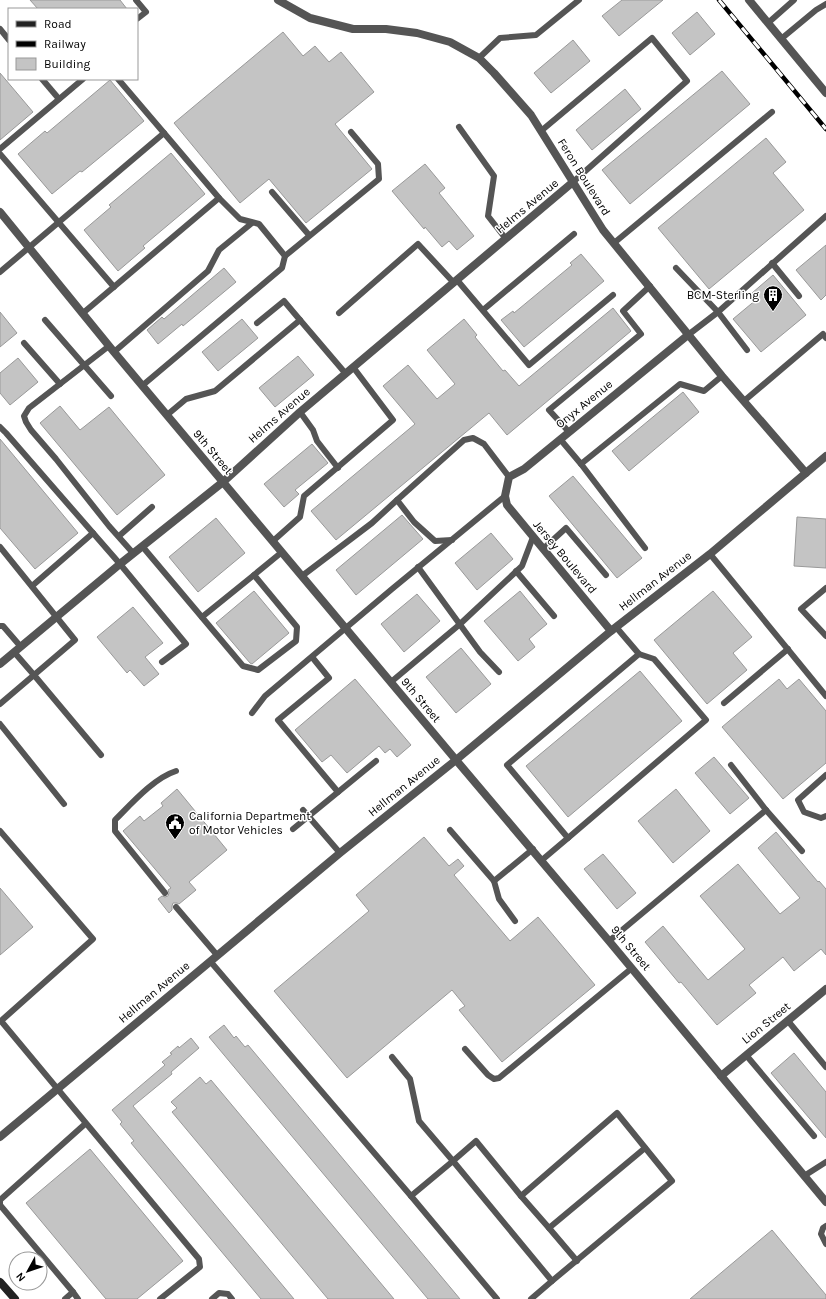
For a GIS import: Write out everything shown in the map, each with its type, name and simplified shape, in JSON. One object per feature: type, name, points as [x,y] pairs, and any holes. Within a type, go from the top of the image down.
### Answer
[{"type":"main road","points":[[0,1282],[15,1299]]},
{"type":"street","name":"Feron Boulevard","points":[[278,0],[310,18],[353,29],[386,29],[417,33],[450,42],[479,58],[530,115],[603,230],[722,376],[806,473]]},
{"type":"street","points":[[749,0],[826,93]]},
{"type":"street","name":"Helms Avenue","points":[[0,664],[133,553],[223,482],[300,412],[573,182]]},
{"type":"street","name":"9th Street","points":[[0,212],[167,415],[456,760],[533,849],[826,1202]]},
{"type":"street","name":"Onyx Avenue","points":[[509,478],[524,469],[688,335]]},
{"type":"street","name":"Hellman Avenue","points":[[0,1137],[340,853],[456,760],[614,629],[710,554],[826,456]]},
{"type":"street","points":[[505,496],[509,478]]},
{"type":"street","name":"Jersey Boulevard","points":[[505,496],[506,505],[614,629]]},
{"type":"street","name":"Lion Street","points":[[721,1076],[826,989]]},
{"type":"lane","points":[[136,0],[146,12],[138,18]]},
{"type":"lane","points":[[479,58],[500,38],[536,35],[579,0]]},
{"type":"lane","points":[[768,23],[794,0]]},
{"type":"lane","points":[[781,39],[816,10],[826,4]]},
{"type":"lane","points":[[0,29],[8,39]]},
{"type":"lane","points":[[541,131],[652,38],[687,81],[573,182]]},
{"type":"lane","points":[[43,80],[59,99]]},
{"type":"lane","points":[[0,149],[82,80]]},
{"type":"lane","points":[[119,80],[219,198],[240,219],[259,224],[285,256]]},
{"type":"lane","points":[[614,243],[772,112]]},
{"type":"lane","points":[[459,127],[494,176],[488,216],[506,239]]},
{"type":"lane","points":[[143,386],[282,268],[285,256],[379,179],[378,164],[351,132]]},
{"type":"lane","points":[[0,272],[164,133]]},
{"type":"lane","points":[[0,154],[114,287]]},
{"type":"lane","points":[[272,192],[309,235]]},
{"type":"lane","points":[[83,313],[219,198]]},
{"type":"lane","points":[[688,335],[718,312],[826,216]]},
{"type":"lane","points":[[133,553],[109,526],[31,430],[24,416],[29,408],[84,366],[112,349],[208,271],[219,250],[252,223]]},
{"type":"lane","points":[[483,310],[574,234]]},
{"type":"lane","points":[[339,314],[418,244],[483,310],[529,365],[613,295]]},
{"type":"lane","points":[[772,263],[799,296]]},
{"type":"lane","points":[[676,268],[718,312],[747,350]]},
{"type":"lane","points":[[569,432],[549,410],[640,334],[623,311],[650,286]]},
{"type":"lane","points":[[257,323],[284,301],[346,374]]},
{"type":"lane","points":[[45,320],[111,396]]},
{"type":"lane","points":[[167,415],[186,399],[215,391],[300,320]]},
{"type":"lane","points":[[744,401],[823,334],[826,338]]},
{"type":"lane","points":[[24,343],[60,384]]},
{"type":"lane","points":[[273,541],[300,517],[304,496],[393,420],[353,367]]},
{"type":"lane","points":[[581,464],[680,384],[704,391],[722,376]]},
{"type":"lane","points":[[300,412],[313,430],[318,441],[338,468]]},
{"type":"lane","points":[[0,427],[120,564],[186,644],[162,662]]},
{"type":"lane","points":[[302,576],[366,528],[464,440],[473,438],[484,444],[509,478]]},
{"type":"lane","points":[[560,439],[645,548]]},
{"type":"lane","points":[[252,713],[265,696],[505,496]]},
{"type":"lane","points":[[397,500],[414,522],[435,540],[452,540]]},
{"type":"lane","points":[[119,536],[152,507]]},
{"type":"lane","points":[[543,549],[566,528],[606,575]]},
{"type":"lane","points":[[32,586],[93,533]]},
{"type":"lane","points":[[391,682],[459,625],[522,566],[533,537]]},
{"type":"lane","points":[[142,546],[243,666],[258,670],[296,641],[298,627],[254,575]]},
{"type":"lane","points":[[0,547],[75,640],[0,704]]},
{"type":"lane","points":[[202,617],[282,552]]},
{"type":"lane","points":[[710,554],[826,696]]},
{"type":"lane","points":[[418,567],[459,625],[480,652],[499,672]]},
{"type":"lane","points":[[516,571],[554,616]]},
{"type":"lane","points":[[826,588],[801,609],[826,636]]},
{"type":"lane","points":[[1,627],[18,649],[34,675],[102,755]]},
{"type":"lane","points":[[542,860],[706,720],[654,659],[639,654],[614,629]]},
{"type":"lane","points":[[724,703],[788,648]]},
{"type":"lane","points":[[568,838],[507,765],[639,654]]},
{"type":"lane","points":[[312,657],[329,678],[278,720],[338,792]]},
{"type":"lane","points":[[0,724],[64,804]]},
{"type":"lane","points":[[293,830],[376,761]]},
{"type":"lane","points":[[731,765],[766,810],[802,851]]},
{"type":"lane","points":[[165,893],[115,831],[115,820],[138,797],[166,774],[176,771]]},
{"type":"lane","points":[[826,775],[798,800],[804,812],[821,818],[826,816]]},
{"type":"lane","points":[[303,810],[340,853]]},
{"type":"lane","points":[[610,941],[766,810]]},
{"type":"lane","points":[[450,830],[494,881],[499,899],[515,921]]},
{"type":"lane","points":[[0,831],[93,939],[0,1021],[199,1259],[200,1267],[160,1299]]},
{"type":"lane","points":[[494,881],[533,849]]},
{"type":"lane","points":[[176,907],[217,955]]},
{"type":"lane","points":[[210,961],[497,1299]]},
{"type":"lane","points":[[465,1049],[488,1075],[494,1079],[499,1078],[632,968]]},
{"type":"lane","points":[[788,1021],[826,1067]]},
{"type":"lane","points":[[746,1055],[814,1136]]},
{"type":"lane","points":[[392,1057],[410,1079],[420,1121],[552,1281]]},
{"type":"lane","points":[[522,1196],[617,1113],[672,1181],[531,1299]]},
{"type":"lane","points":[[78,1299],[0,1205],[0,1201],[85,1124]]},
{"type":"lane","points":[[411,1196],[476,1141],[577,1261]]},
{"type":"lane","points":[[549,1228],[645,1148]]},
{"type":"lane","points":[[804,1176],[826,1162]]},
{"type":"lane","points":[[826,1226],[823,1228],[821,1234],[826,1244]]},
{"type":"lane","points":[[65,1299],[73,1292]]},
{"type":"lane","points":[[212,1299],[219,1294],[228,1294],[232,1299]]},
{"type":"building","points":[[30,0],[120,0],[126,8],[37,8]]},
{"type":"building","points":[[622,0],[663,0],[619,36],[602,16]]},
{"type":"building","points":[[697,12],[715,34],[690,55],[672,33]]},
{"type":"building","points":[[283,32],[303,56],[315,46],[329,62],[341,52],[374,92],[335,124],[372,169],[306,223],[269,179],[240,203],[174,123]]},
{"type":"building","points":[[573,40],[590,61],[551,93],[534,73]]},
{"type":"building","points":[[722,71],[750,104],[630,204],[602,170]]},
{"type":"building","points":[[0,73],[33,112],[0,140]]},
{"type":"building","points":[[110,80],[144,121],[82,172],[80,171],[52,194],[18,154],[45,131],[47,133]]},
{"type":"building","points":[[625,89],[641,109],[592,150],[576,130]]},
{"type":"building","points":[[766,138],[786,162],[773,173],[804,210],[709,289],[658,228]]},
{"type":"building","points":[[171,153],[205,194],[143,246],[145,248],[118,271],[84,230],[111,207],[109,205]]},
{"type":"building","points":[[425,164],[445,188],[439,193],[474,236],[457,250],[449,241],[442,247],[425,227],[424,229],[392,191]]},
{"type":"building","points":[[826,245],[826,295],[821,300],[796,270]]},
{"type":"building","points":[[581,254],[604,281],[524,347],[501,320],[513,311],[514,313],[572,265],[570,263]]},
{"type":"building","points":[[224,268],[236,282],[183,326],[182,324],[158,344],[147,330],[162,317],[164,319]]},
{"type":"building","name":"BCM-Sterling","points":[[773,275],[806,315],[761,352],[733,319],[757,299],[752,293]]},
{"type":"building","points":[[613,308],[631,331],[507,435],[489,413],[336,540],[311,511],[415,424],[383,386],[408,365],[437,399],[455,384],[427,350],[464,319],[477,335],[475,337],[503,371],[505,370],[519,386]]},
{"type":"building","points":[[0,312],[17,333],[0,347]]},
{"type":"building","points":[[242,319],[258,338],[218,371],[202,352]]},
{"type":"building","points":[[298,356],[314,375],[275,407],[259,388]]},
{"type":"building","points":[[18,358],[38,382],[10,405],[0,393],[0,373]]},
{"type":"building","points":[[683,392],[699,412],[629,471],[612,451]]},
{"type":"building","points":[[60,406],[80,430],[109,407],[165,475],[117,515],[40,423]]},
{"type":"building","points":[[0,439],[78,533],[35,569],[0,528]]},
{"type":"building","points":[[312,444],[328,463],[295,490],[299,494],[284,507],[264,484]]},
{"type":"building","points":[[573,476],[642,558],[617,578],[549,496]]},
{"type":"building","points":[[402,515],[423,539],[356,595],[336,570]]},
{"type":"building","points":[[797,517],[826,519],[826,568],[794,566]]},
{"type":"building","points":[[216,518],[245,553],[198,592],[169,557]]},
{"type":"building","points":[[491,533],[513,559],[477,590],[455,563]]},
{"type":"building","points":[[254,591],[289,633],[252,664],[216,623]]},
{"type":"building","points":[[520,591],[547,624],[529,639],[535,647],[518,661],[484,621]]},
{"type":"building","points":[[713,591],[752,637],[733,653],[747,670],[707,704],[654,640]]},
{"type":"building","points":[[417,594],[440,621],[404,652],[381,624]]},
{"type":"building","points":[[133,607],[163,643],[145,657],[159,674],[144,686],[130,670],[127,673],[97,637]]},
{"type":"building","points":[[461,648],[491,684],[456,713],[426,677]]},
{"type":"building","points":[[640,671],[682,721],[568,817],[526,766]]},
{"type":"building","points":[[355,679],[411,745],[397,757],[390,749],[385,753],[379,746],[347,773],[331,755],[322,762],[295,730]]},
{"type":"building","points":[[779,679],[787,689],[799,679],[826,711],[826,763],[783,799],[722,727]]},
{"type":"building","points":[[714,757],[749,798],[730,814],[695,773]]},
{"type":"building","name":"California Department of Motor Vehicles","points":[[177,789],[227,850],[189,882],[196,890],[179,904],[173,903],[172,910],[169,913],[158,899],[162,896],[168,896],[168,890],[171,888],[123,831],[140,816],[144,821],[163,806],[161,803]]},
{"type":"building","points":[[676,789],[710,831],[673,863],[638,821]]},
{"type":"building","points":[[776,832],[818,882],[819,881],[826,889],[826,955],[821,949],[794,971],[783,957],[749,985],[756,993],[717,1025],[645,942],[663,926],[708,980],[745,949],[700,896],[738,864],[780,914],[800,898],[758,848]]},
{"type":"building","points":[[424,837],[449,866],[458,859],[464,866],[454,875],[510,941],[538,917],[595,985],[502,1062],[459,1010],[465,1006],[452,990],[347,1078],[274,991],[369,911],[356,895]]},
{"type":"building","points":[[603,854],[636,893],[617,909],[584,869]]},
{"type":"building","points":[[0,888],[33,927],[0,955]]},
{"type":"building","points":[[224,1025],[234,1038],[236,1036],[245,1047],[248,1045],[460,1299],[428,1299],[209,1037]]},
{"type":"building","points":[[191,1038],[199,1048],[171,1072],[172,1074],[133,1106],[294,1299],[261,1299],[131,1143],[134,1141],[120,1124],[122,1122],[112,1110],[165,1065],[162,1062],[172,1054],[170,1053]]},
{"type":"building","points":[[794,1053],[826,1092],[826,1138],[771,1073]]},
{"type":"building","points":[[200,1077],[206,1084],[211,1080],[394,1299],[328,1299],[172,1112],[177,1108],[171,1102]]},
{"type":"building","points":[[90,1149],[183,1261],[137,1299],[106,1299],[26,1203]]},
{"type":"building","points":[[772,1230],[826,1295],[826,1299],[690,1299]]},
{"type":"railway","points":[[719,0],[826,129]]},
{"type":"place","name":"BCM-Sterling","points":[[773,312]]},
{"type":"place","name":"California Department of Motor Vehicles","points":[[175,840]]}]
